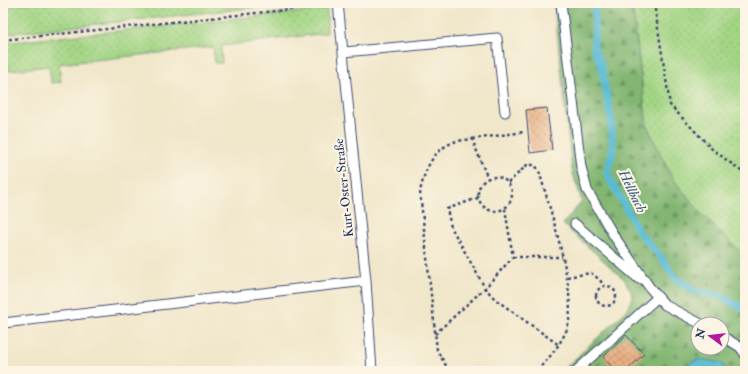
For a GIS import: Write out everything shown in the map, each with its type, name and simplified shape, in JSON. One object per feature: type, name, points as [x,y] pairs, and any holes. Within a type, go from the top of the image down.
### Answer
[{"type":"lane","name":"Kurt-Oster-Straße","points":[[338,3],[366,281],[372,371]]},
{"type":"lane","points":[[561,3],[581,167],[587,190],[614,236],[650,288],[665,304],[690,318]]},
{"type":"lane","points":[[344,52],[497,38],[505,112]]},
{"type":"lane","points":[[575,224],[650,288]]},
{"type":"lane","points":[[3,323],[366,281]]},
{"type":"lane","points":[[576,371],[658,297]]},
{"type":"lane","points":[[730,341],[740,347],[745,354]]},
{"type":"path","points":[[3,40],[338,3]]},
{"type":"path","points":[[654,3],[670,105],[712,149],[745,174]]},
{"type":"path","points":[[449,371],[437,350],[422,214],[421,186],[423,174],[430,161],[439,151],[454,142],[524,132]]},
{"type":"path","points":[[472,139],[488,179]]},
{"type":"path","points":[[508,183],[527,165],[534,165],[539,171],[554,222],[567,277],[570,316],[567,329],[559,344],[536,371]]},
{"type":"path","points":[[496,177],[508,183],[512,190],[512,197],[505,209],[497,212],[488,210],[482,205],[478,198],[480,186],[488,179],[496,177]]},
{"type":"path","points":[[478,198],[447,209],[451,227],[485,288],[495,299],[559,344]]},
{"type":"path","points":[[505,209],[513,257]]},
{"type":"path","points":[[435,334],[485,288],[513,257],[562,257]]},
{"type":"path","points":[[567,277],[591,273],[600,280],[604,286],[614,290],[616,294],[612,304],[608,306],[598,302],[596,298],[596,292],[604,286]]},
{"type":"green space","points":[[35,3],[296,3],[3,34],[3,6]]},
{"type":"green space","points":[[554,3],[632,3],[647,126],[672,178],[701,213],[745,256],[745,371],[562,371],[622,315],[629,307],[632,294],[625,280],[563,224],[582,201],[572,171]]},
{"type":"green space","points":[[632,3],[745,3],[745,256],[701,213],[672,178],[647,126]]},
{"type":"green space","points":[[327,9],[327,33],[221,46],[222,63],[215,63],[213,47],[59,64],[61,82],[51,83],[49,66],[3,71],[3,43]]},
{"type":"water","points":[[697,359],[722,363],[726,371],[678,371]]},
{"type":"building","points":[[547,108],[552,150],[530,153],[526,110]]},
{"type":"building","points":[[626,335],[644,354],[626,371],[616,371],[603,357]]},
{"type":"waterway","name":"Hellbach","points":[[594,3],[594,49],[601,64],[611,119],[613,149],[607,174],[639,232],[661,257],[675,278],[695,291],[719,296],[745,309]]}]
